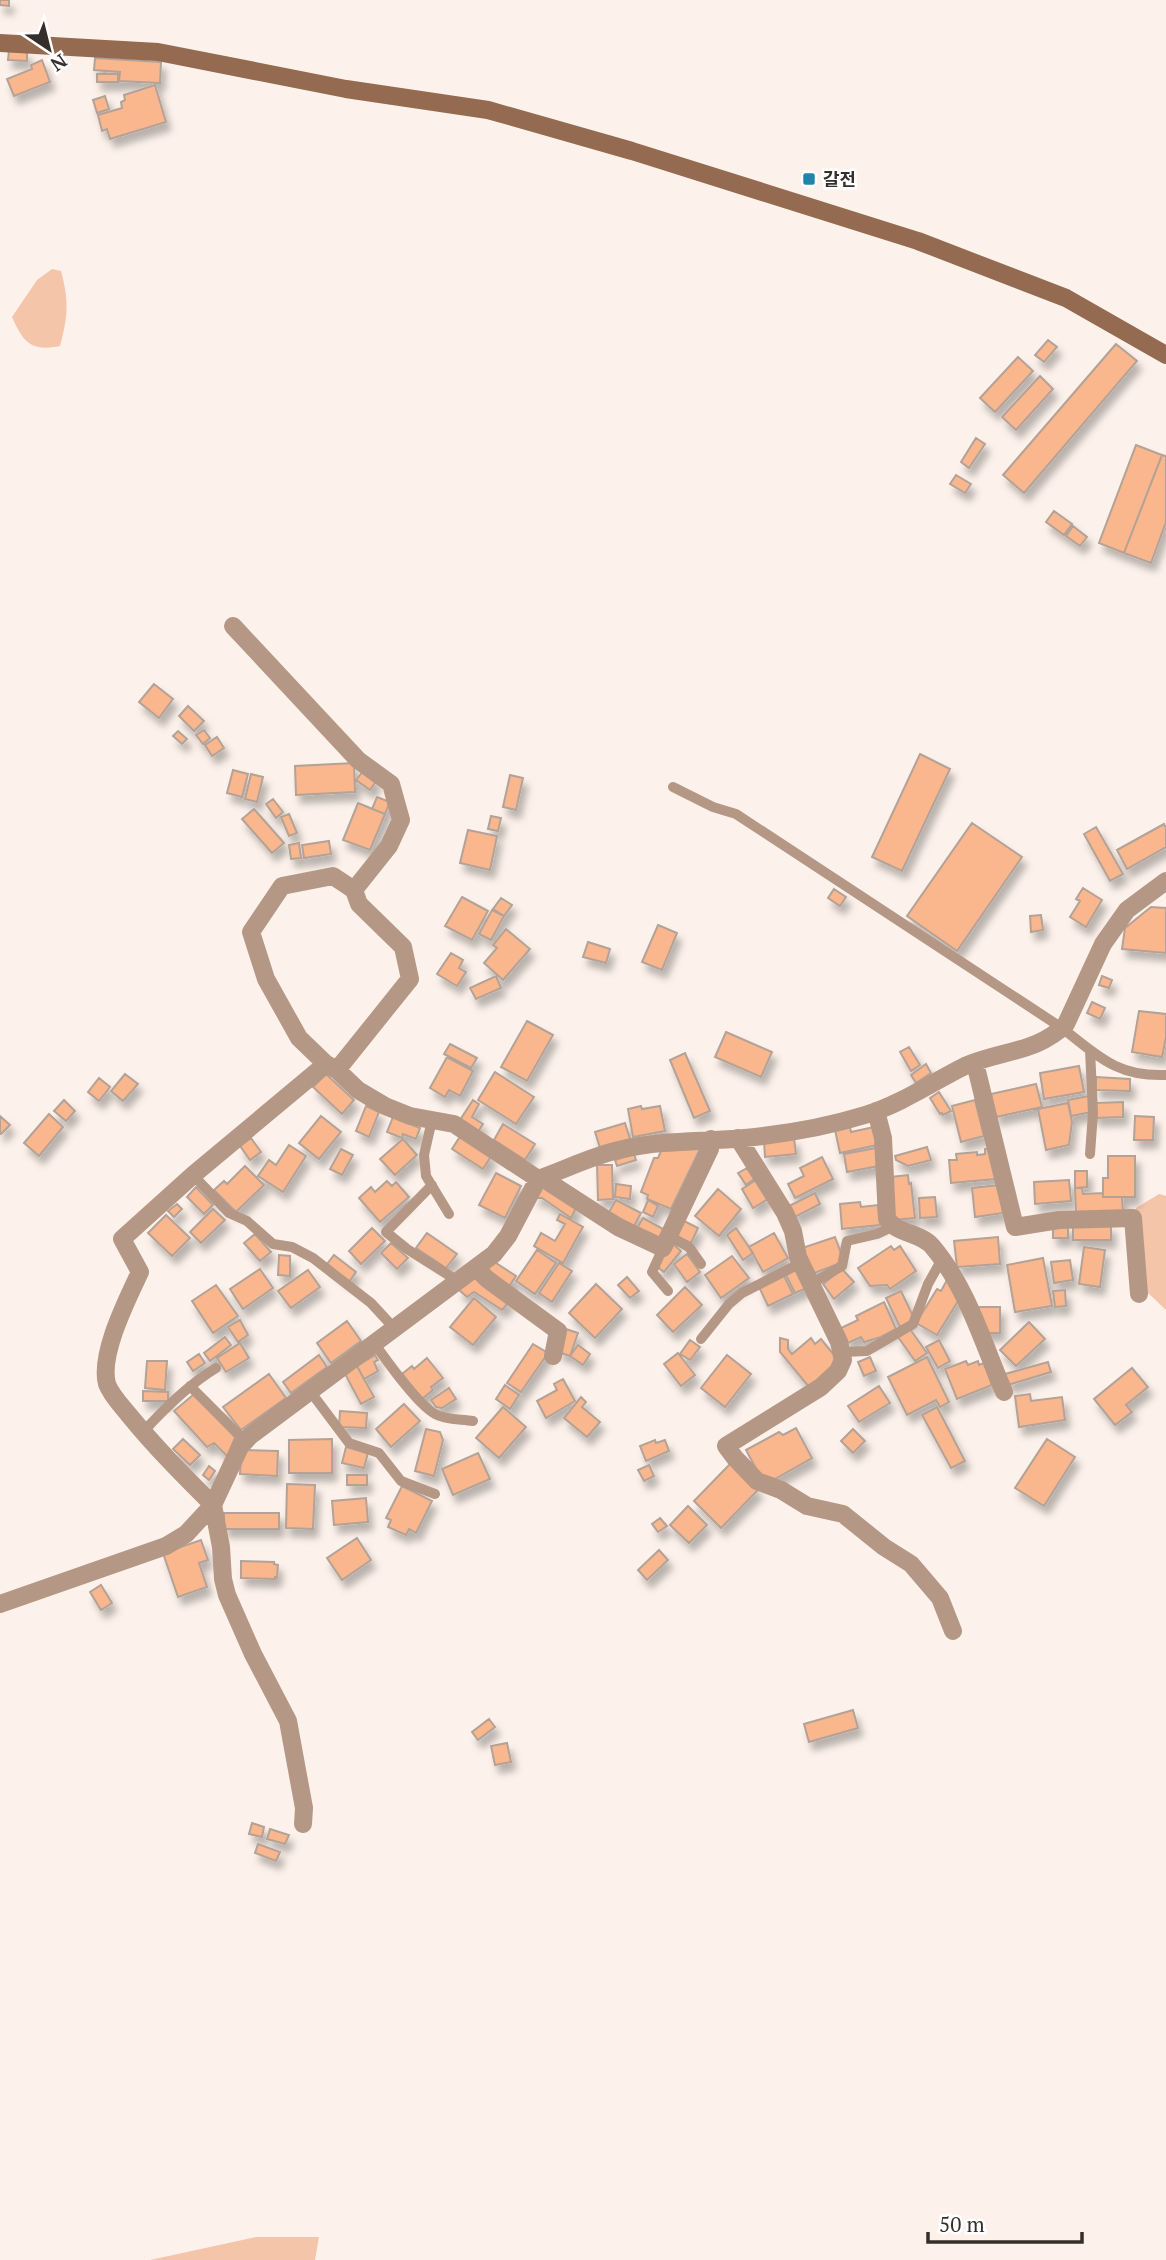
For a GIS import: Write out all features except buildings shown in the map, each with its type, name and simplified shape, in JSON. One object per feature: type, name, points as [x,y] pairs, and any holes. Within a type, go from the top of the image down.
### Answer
[{"type":"street","points":[[0,43],[158,52],[346,89],[488,110],[632,151],[918,241],[1066,298],[1166,355]]},
{"type":"street","points":[[233,626],[358,761],[391,784],[401,820],[389,846],[354,890]]},
{"type":"street","points":[[303,1824],[304,1808],[289,1721],[253,1654],[227,1595],[213,1505],[143,1432],[114,1396],[107,1382],[116,1322],[140,1272],[122,1239],[193,1175],[331,1067],[410,979],[403,947],[359,904],[354,890],[333,876],[282,886],[251,932],[266,979],[299,1038],[331,1067],[358,1090],[386,1107],[454,1125],[542,1177],[618,1227],[666,1242],[710,1149],[711,1139]]},
{"type":"street","points":[[0,1604],[166,1546],[186,1534],[213,1505],[245,1441],[494,1254],[508,1236],[542,1177],[578,1162],[623,1149],[805,1130],[876,1111],[896,1104],[975,1063],[1044,1042],[1066,1024],[1103,944],[1128,910],[1166,881]]},
{"type":"street","points":[[975,1063],[1015,1227],[1059,1220],[1133,1218],[1139,1294]]},
{"type":"street","points":[[876,1111],[884,1138],[887,1218],[894,1226],[930,1243],[942,1259],[968,1300],[974,1322],[1004,1392]]},
{"type":"street","points":[[738,1138],[785,1213],[801,1262],[843,1360],[838,1371],[821,1387],[726,1446],[757,1481],[781,1490],[807,1506],[843,1514],[884,1547],[911,1564],[940,1598],[953,1631]]},
{"type":"street","points":[[477,1269],[558,1331],[553,1356]]},
{"type":"lane","points":[[673,787],[713,807],[736,814],[1062,1028],[1110,1064],[1126,1072],[1141,1075],[1166,1075]]},
{"type":"lane","points":[[1090,1050],[1093,1113],[1090,1154]]},
{"type":"lane","points":[[432,1120],[424,1155],[426,1175],[449,1214]]},
{"type":"lane","points":[[193,1175],[229,1213],[247,1221],[273,1244],[292,1247],[313,1258],[371,1303],[394,1328]]},
{"type":"lane","points":[[432,1185],[386,1232],[407,1249],[458,1281]]},
{"type":"lane","points":[[811,1284],[842,1266],[847,1241],[877,1234],[894,1226]]},
{"type":"lane","points":[[668,1291],[652,1272],[666,1242],[689,1247],[701,1264]]},
{"type":"lane","points":[[842,1353],[867,1351],[912,1324],[942,1259]]},
{"type":"lane","points":[[701,1339],[729,1304],[742,1293],[801,1262]]},
{"type":"lane","points":[[374,1343],[402,1381],[430,1411],[441,1417],[473,1421]]},
{"type":"lane","points":[[143,1432],[167,1405],[216,1368]]},
{"type":"lane","points":[[190,1386],[245,1441]]},
{"type":"lane","points":[[310,1391],[349,1443],[379,1453],[401,1481],[435,1494]]},
{"type":"shaded area","points":[[52,269],[61,271],[66,300],[65,326],[60,346],[42,348],[24,339],[12,317],[37,280]]},
{"type":"shaded area","points":[[1159,1194],[1166,1196],[1166,1310],[1147,1292],[1140,1264],[1136,1208]]},
{"type":"shaded area","points":[[256,2237],[319,2237],[315,2260],[150,2260]]},
{"type":"place","name":"갈전","points":[[809,179]]}]
